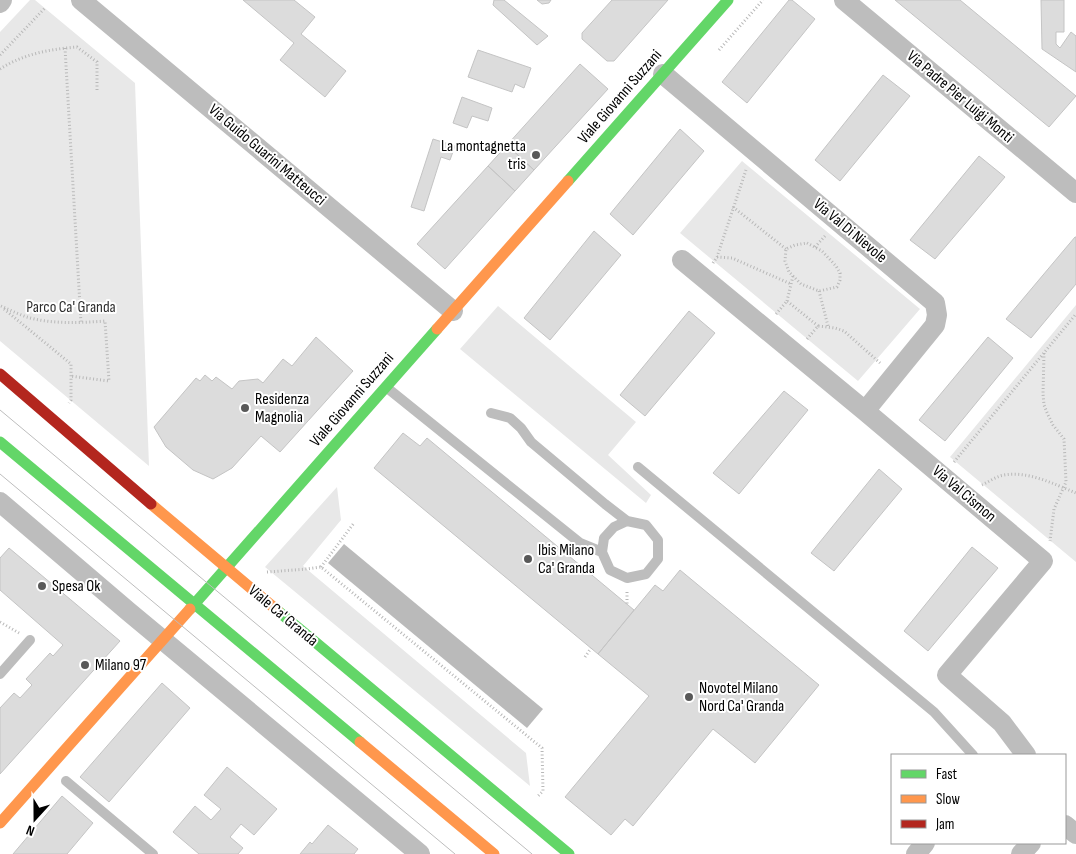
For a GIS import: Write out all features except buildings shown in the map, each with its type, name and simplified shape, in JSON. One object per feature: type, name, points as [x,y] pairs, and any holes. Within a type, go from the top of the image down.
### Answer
[{"type":"street","name":"Via Guido Guarini Matteucci","points":[[81,0],[453,311]]},
{"type":"street","name":"Viale Giovanni Suzzani","points":[[0,822],[728,0]]},
{"type":"street","name":"Via Padre Pier Luigi Monti","points":[[844,0],[1076,193]]},
{"type":"street","name":"Via Val Di Nievole","points":[[663,74],[936,304],[937,315],[935,325],[865,411]]},
{"type":"street","name":"Via Val Cismon","points":[[682,260],[1044,561],[946,675],[1002,723],[1025,754]]},
{"type":"street","name":"Viale Ca' Granda","points":[[0,374],[226,568],[569,854]]},
{"type":"street","points":[[0,442],[494,854]]},
{"type":"street","points":[[0,502],[420,854]]},
{"type":"street","points":[[1066,825],[1076,834]]},
{"type":"street","points":[[916,854],[924,844]]},
{"type":"street","points":[[1021,854],[1030,844]]},
{"type":"lane","points":[[386,386],[580,543],[602,552]]},
{"type":"lane","points":[[491,413],[510,418],[521,428],[531,442],[627,521],[646,525],[658,540],[658,559],[646,574],[627,578],[610,570],[602,552],[604,538],[614,527],[627,521]]},
{"type":"lane","points":[[638,467],[934,712],[972,754]]},
{"type":"lane","points":[[0,674],[30,640]]},
{"type":"lane","points":[[66,781],[153,854]]},
{"type":"path","points":[[719,50],[763,0]]},
{"type":"path","points":[[0,55],[45,8]]},
{"type":"path","points":[[0,69],[5,65],[35,53],[77,47],[97,62],[97,90]]},
{"type":"path","points":[[65,48],[82,323]]},
{"type":"path","points":[[712,264],[717,257],[749,162]]},
{"type":"path","points":[[733,207],[786,249]]},
{"type":"path","points":[[815,247],[830,230]]},
{"type":"path","points":[[807,243],[822,251],[840,273],[840,280],[837,286],[819,291],[802,284],[789,272],[785,261],[786,249],[807,243]]},
{"type":"path","points":[[717,257],[732,258],[791,284]]},
{"type":"path","points":[[773,318],[787,301],[793,276]]},
{"type":"path","points":[[819,291],[828,326]]},
{"type":"path","points":[[787,301],[818,326],[828,326],[844,331],[880,363]]},
{"type":"path","points":[[0,305],[28,318],[52,322],[82,323],[105,321],[109,381],[70,376]]},
{"type":"path","points":[[0,305],[71,364],[71,400],[68,404]]},
{"type":"path","points":[[951,466],[1076,314]]},
{"type":"path","points":[[803,343],[818,326]]},
{"type":"path","points":[[1044,353],[1044,405],[1053,425],[1064,439],[1066,482],[1054,509],[1049,547]]},
{"type":"path","points":[[978,490],[990,480],[1009,474],[1031,477],[1076,494]]},
{"type":"path","points":[[264,572],[321,567],[354,523]]},
{"type":"path","points":[[321,567],[542,748],[543,791],[537,798]]},
{"type":"path","points":[[0,622],[30,640]]},
{"type":"path","points":[[585,657],[591,648]]},
{"type":"green space","name":"Parco Ca' Granda","points":[[30,0],[35,0],[135,83],[149,466],[0,341],[0,32]]},
{"type":"green space","points":[[742,161],[920,309],[858,381],[680,233]]},
{"type":"green space","points":[[1076,305],[1076,562],[950,457]]},
{"type":"green space","points":[[498,306],[636,422],[608,455],[651,495],[646,503],[460,349]]},
{"type":"green space","points":[[337,487],[341,520],[303,566],[526,753],[530,786],[265,567]]},
{"type":"shaded area","points":[[344,544],[543,709],[527,728],[328,563]]},
{"type":"tram line","points":[[0,410],[532,854]]},
{"type":"tram line","points":[[0,474],[455,854]]},
{"type":"traffic: fast","points":[[568,181],[728,0]]},
{"type":"traffic: fast","points":[[190,609],[437,329]]},
{"type":"traffic: fast","points":[[0,442],[360,742]]},
{"type":"traffic: fast","points":[[278,611],[569,854]]},
{"type":"traffic: slow","points":[[437,329],[568,181]]},
{"type":"traffic: slow","points":[[151,504],[278,611]]},
{"type":"traffic: slow","points":[[0,823],[190,609]]},
{"type":"traffic: slow","points":[[360,742],[494,854]]},
{"type":"traffic: jam","points":[[0,374],[151,504]]},
{"type":"place","name":"La montagnetta tris","points":[[536,155]]},
{"type":"place","name":"Residenza Magnolia","points":[[245,408]]},
{"type":"place","name":"Ibis Milano Ca' Granda","points":[[528,559]]},
{"type":"place","name":"Spesa Ok","points":[[42,586]]},
{"type":"place","name":"Milano 97","points":[[85,665]]},
{"type":"place","name":"Novotel Milano Nord Ca' Granda","points":[[689,697]]}]
